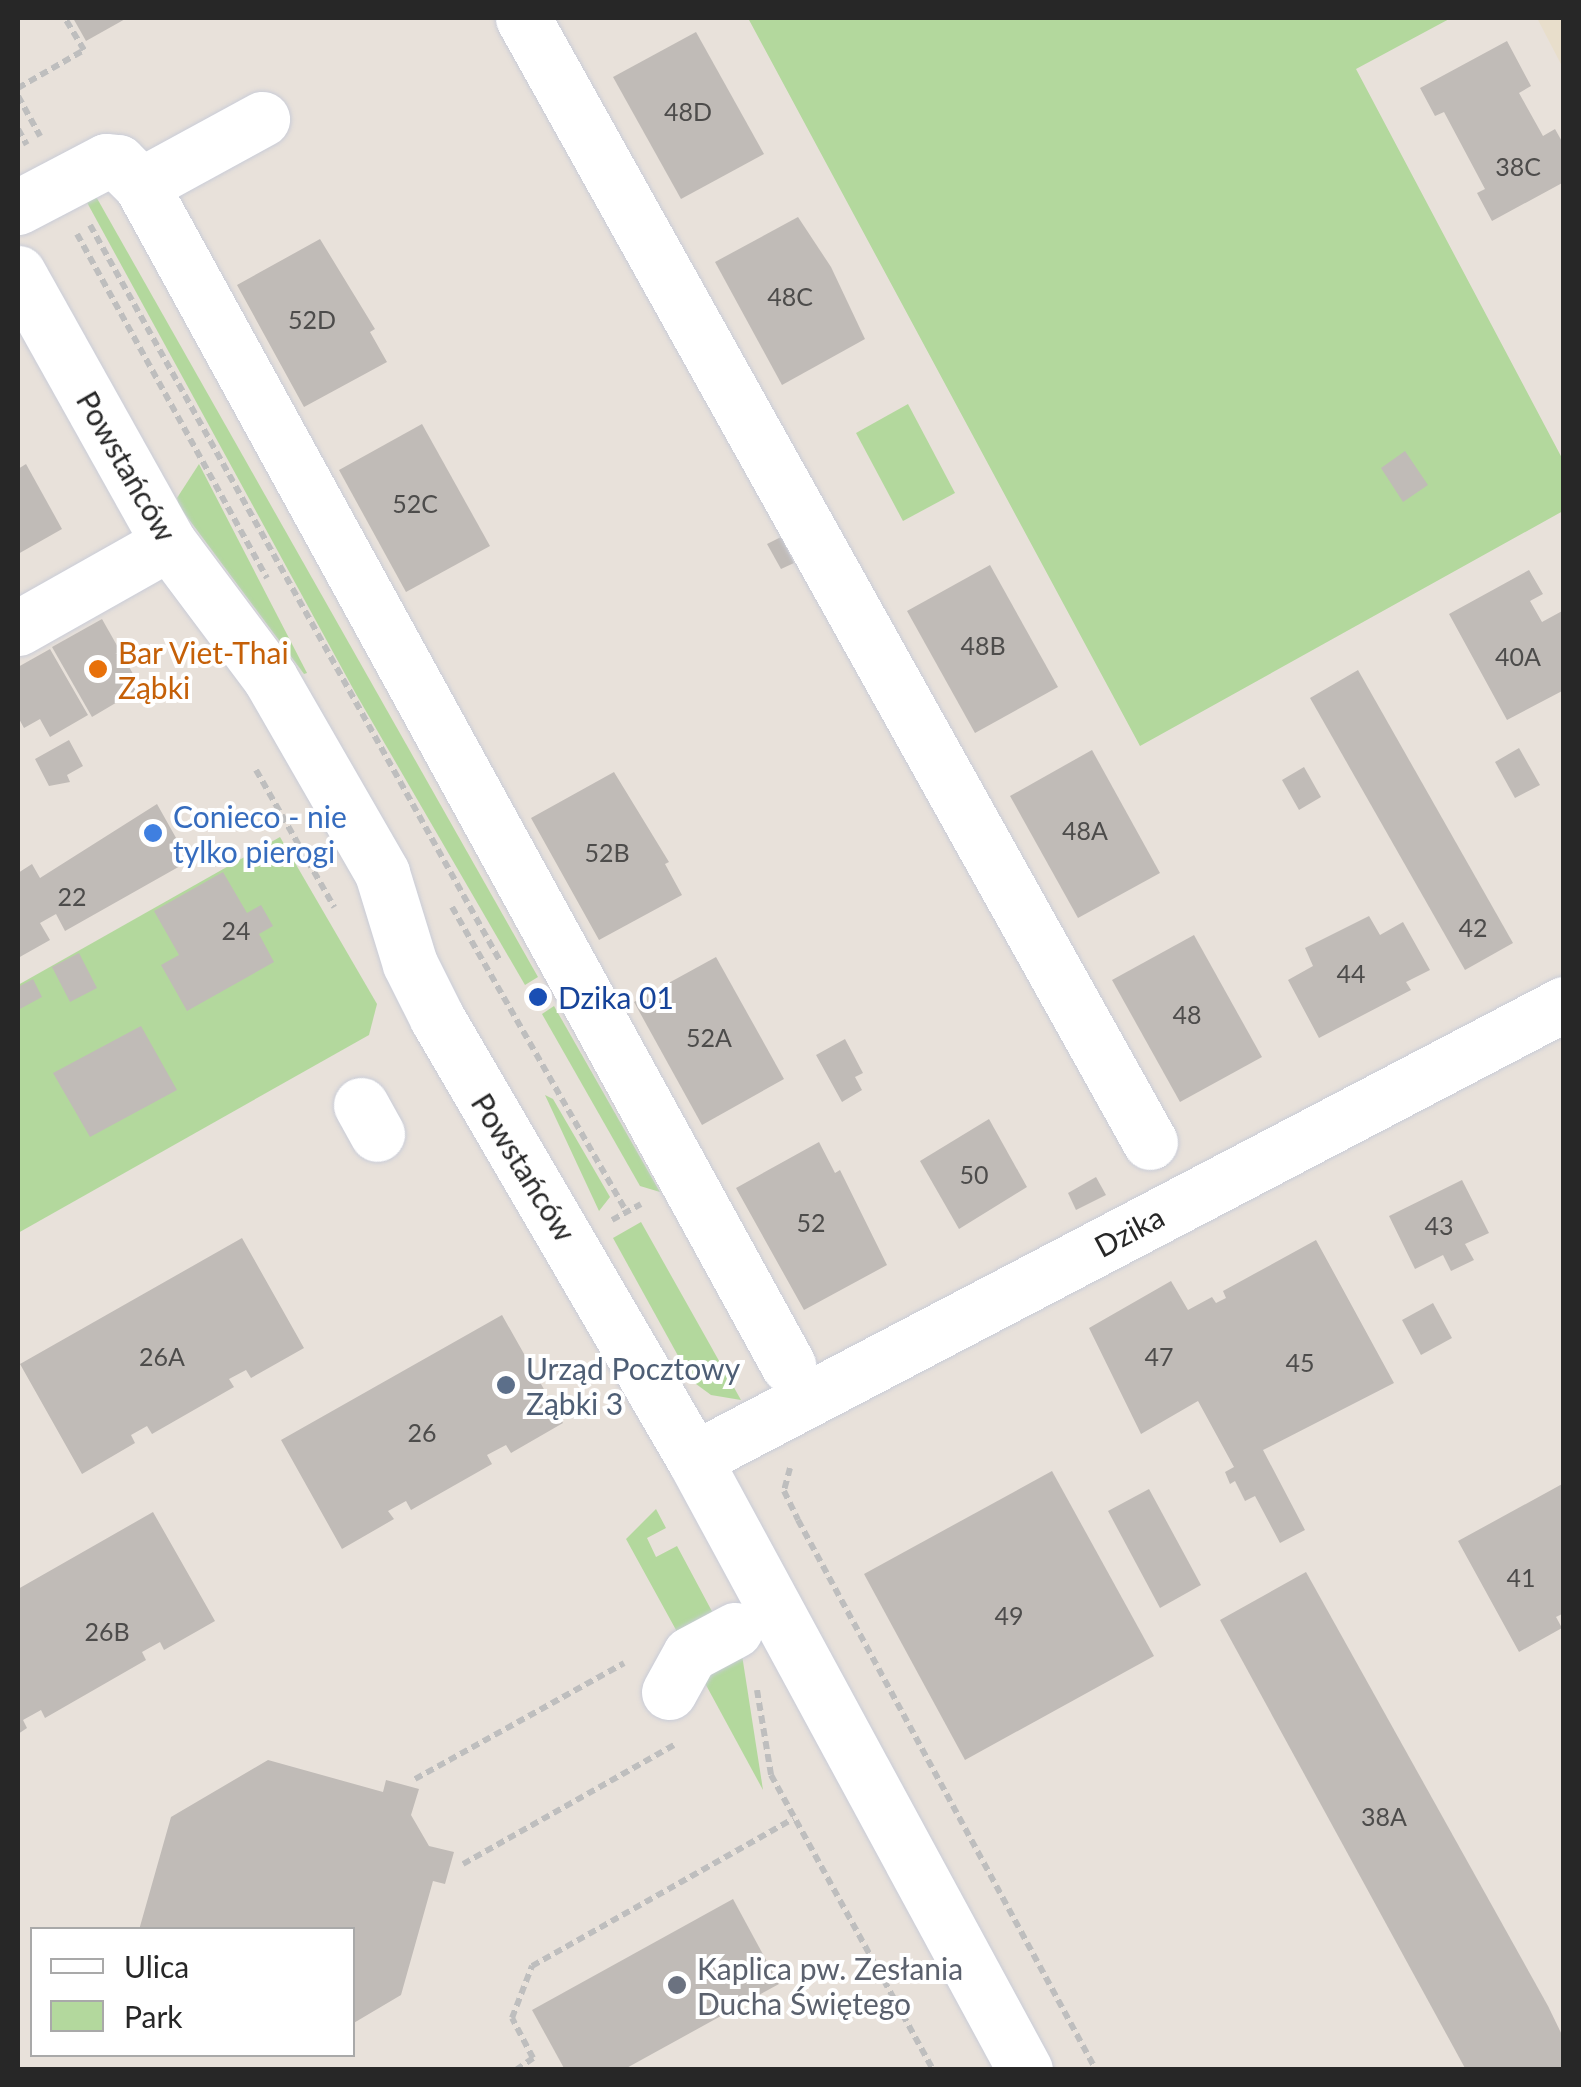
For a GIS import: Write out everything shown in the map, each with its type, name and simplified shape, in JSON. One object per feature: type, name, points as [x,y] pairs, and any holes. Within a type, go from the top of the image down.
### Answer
[{"type":"street","points":[[523,18],[1150,1142]]},
{"type":"street","points":[[141,185],[262,119]]},
{"type":"street","points":[[18,207],[73,176],[118,162],[141,185],[788,1364]]},
{"type":"street","name":"Powstańców","points":[[18,273],[169,543],[270,678],[382,873],[410,964],[474,1086],[572,1243],[694,1459],[1025,2070]]},
{"type":"street","points":[[18,628],[169,543]]},
{"type":"street","name":"Dzika","points":[[694,1459],[1356,1091],[1564,1004]]},
{"type":"street","points":[[658,1699],[690,1654],[735,1630]]},
{"type":"path","points":[[18,88],[84,50],[66,18]]},
{"type":"path","points":[[73,176],[510,978]]},
{"type":"path","points":[[790,1460],[784,1491],[791,1505],[1096,2070]]},
{"type":"path","points":[[416,1779],[658,1699]]},
{"type":"path","points":[[462,1864],[658,1699]]},
{"type":"path","points":[[516,2070],[533,2058],[512,2018],[532,1966],[793,1819]]},
{"type":"shaded area","points":[[1537,18],[1563,18],[1563,68]]},
{"type":"green space","points":[[748,18],[1451,18],[1356,69],[1563,460],[1563,511],[1140,746]]},
{"type":"green space","points":[[94,193],[538,977],[525,985],[356,694],[84,197]]},
{"type":"green space","points":[[908,404],[955,493],[903,521],[856,433]]},
{"type":"green space","points":[[199,464],[307,673],[179,506],[177,498]]},
{"type":"green space","points":[[280,837],[377,1004],[369,1035],[18,1233],[18,985]]},
{"type":"green space","points":[[554,1006],[660,1192],[640,1186],[542,1014]]},
{"type":"green space","points":[[545,1095],[553,1099],[610,1197],[599,1211]]},
{"type":"green space","points":[[641,1222],[741,1400],[711,1395],[692,1381],[613,1238]]},
{"type":"green space","points":[[656,1509],[666,1528],[647,1538],[656,1557],[677,1546],[715,1617],[681,1639],[626,1539]]},
{"type":"green space","points":[[742,1655],[763,1790],[700,1674]]},
{"type":"building","points":[[73,18],[127,18],[86,41]]},
{"type":"building","points":[[696,32],[764,154],[681,199],[613,77]]},
{"type":"building","points":[[1507,41],[1531,86],[1519,93],[1543,136],[1555,129],[1564,145],[1564,182],[1492,221],[1477,193],[1485,189],[1444,112],[1435,116],[1420,88]]},
{"type":"building","points":[[798,217],[831,267],[865,339],[782,385],[715,262]]},
{"type":"building","points":[[320,239],[375,329],[370,332],[387,362],[304,407],[237,285]]},
{"type":"building","points":[[422,424],[490,546],[406,592],[339,470]]},
{"type":"building","points":[[1405,451],[1428,485],[1403,502],[1381,468]]},
{"type":"building","points":[[26,464],[62,529],[18,554],[18,469]]},
{"type":"building","points":[[781,537],[794,563],[781,569],[767,544]]},
{"type":"building","points":[[990,565],[1058,687],[975,733],[907,611]]},
{"type":"building","points":[[1529,570],[1543,594],[1530,601],[1542,622],[1564,610],[1564,690],[1507,720],[1449,614]]},
{"type":"building","points":[[102,619],[141,688],[92,717],[52,647]]},
{"type":"building","points":[[50,649],[88,715],[50,737],[40,719],[24,728],[18,717],[18,667]]},
{"type":"building","points":[[1358,670],[1513,943],[1465,970],[1310,698]]},
{"type":"building","points":[[69,740],[83,766],[67,775],[70,782],[49,786],[35,759]]},
{"type":"building","points":[[1519,748],[1540,785],[1515,798],[1495,762]]},
{"type":"building","points":[[1092,750],[1160,873],[1078,918],[1010,796]]},
{"type":"building","points":[[1304,767],[1321,797],[1299,810],[1282,780]]},
{"type":"building","points":[[614,772],[669,862],[665,864],[682,895],[599,940],[531,818]]},
{"type":"building","points":[[157,804],[189,861],[65,931],[56,914],[40,923],[50,940],[18,958],[18,873],[32,864],[40,878]]},
{"type":"building","points":[[223,872],[247,913],[261,905],[273,926],[259,934],[274,962],[187,1011],[161,965],[179,955],[154,911]]},
{"type":"building","points":[[1369,916],[1380,935],[1403,922],[1430,970],[1406,982],[1411,990],[1319,1038],[1288,980],[1313,966],[1305,948]]},
{"type":"building","points":[[1194,935],[1262,1057],[1180,1102],[1112,980]]},
{"type":"building","points":[[79,953],[97,988],[70,1002],[52,967]]},
{"type":"building","points":[[716,957],[784,1079],[702,1125],[634,1002]]},
{"type":"building","points":[[33,979],[42,997],[18,1010],[18,987]]},
{"type":"building","points":[[141,1026],[177,1090],[90,1137],[53,1073]]},
{"type":"building","points":[[845,1039],[863,1073],[855,1077],[862,1090],[842,1102],[816,1055]]},
{"type":"building","points":[[989,1119],[1027,1187],[959,1229],[920,1161]]},
{"type":"building","points":[[819,1142],[835,1173],[840,1170],[887,1265],[804,1310],[736,1188]]},
{"type":"building","points":[[1096,1177],[1106,1195],[1076,1210],[1068,1193]]},
{"type":"building","points":[[1462,1180],[1489,1233],[1465,1244],[1474,1260],[1451,1271],[1443,1255],[1415,1269],[1389,1216]]},
{"type":"building","points":[[242,1238],[304,1348],[251,1378],[246,1370],[229,1379],[234,1387],[152,1434],[147,1426],[131,1435],[135,1443],[82,1474],[20,1364]]},
{"type":"building","points":[[1316,1240],[1394,1383],[1263,1450],[1305,1530],[1280,1543],[1255,1496],[1245,1501],[1235,1481],[1230,1484],[1225,1472],[1234,1467],[1198,1401],[1141,1434],[1089,1328],[1171,1281],[1188,1310],[1212,1297],[1216,1303],[1226,1298],[1223,1291]]},
{"type":"building","points":[[1433,1303],[1452,1338],[1421,1355],[1402,1320]]},
{"type":"building","points":[[502,1315],[563,1423],[511,1453],[506,1445],[487,1455],[492,1464],[411,1510],[406,1501],[388,1511],[394,1519],[342,1549],[281,1440]]},
{"type":"building","points":[[1052,1471],[1154,1656],[965,1760],[864,1574]]},
{"type":"building","points":[[1564,1483],[1564,1613],[1556,1617],[1562,1628],[1519,1652],[1458,1541]]},
{"type":"building","points":[[1149,1489],[1201,1585],[1160,1608],[1108,1511]]},
{"type":"building","points":[[153,1512],[215,1621],[164,1650],[160,1642],[142,1652],[146,1660],[45,1718],[41,1710],[23,1720],[27,1728],[18,1734],[18,1589]]},
{"type":"building","points":[[1306,1572],[1548,2006],[1564,2039],[1564,2066],[1558,2070],[1466,2070],[1220,1620]]},
{"type":"building","points":[[268,1760],[383,1792],[386,1780],[419,1789],[411,1815],[429,1846],[454,1852],[445,1884],[433,1881],[401,1995],[355,2022],[355,1927],[140,1927],[171,1817]]},
{"type":"building","name":"Kaplica pw. Zesłania Ducha Świętego","points":[[733,1899],[779,1984],[623,2070],[565,2070],[532,2010]]},
{"type":"place","name":"Bar Viet-Thai Ząbki","points":[[98,669]]},
{"type":"place","name":"Conieco - nie tylko pierogi","points":[[153,833]]},
{"type":"place","name":"Dzika 01","points":[[538,997]]},
{"type":"place","name":"Urząd Pocztowy Ząbki 3","points":[[506,1385]]},
{"type":"place","name":"Kaplica pw. Zesłania Ducha Świętego","points":[[677,1985]]}]
